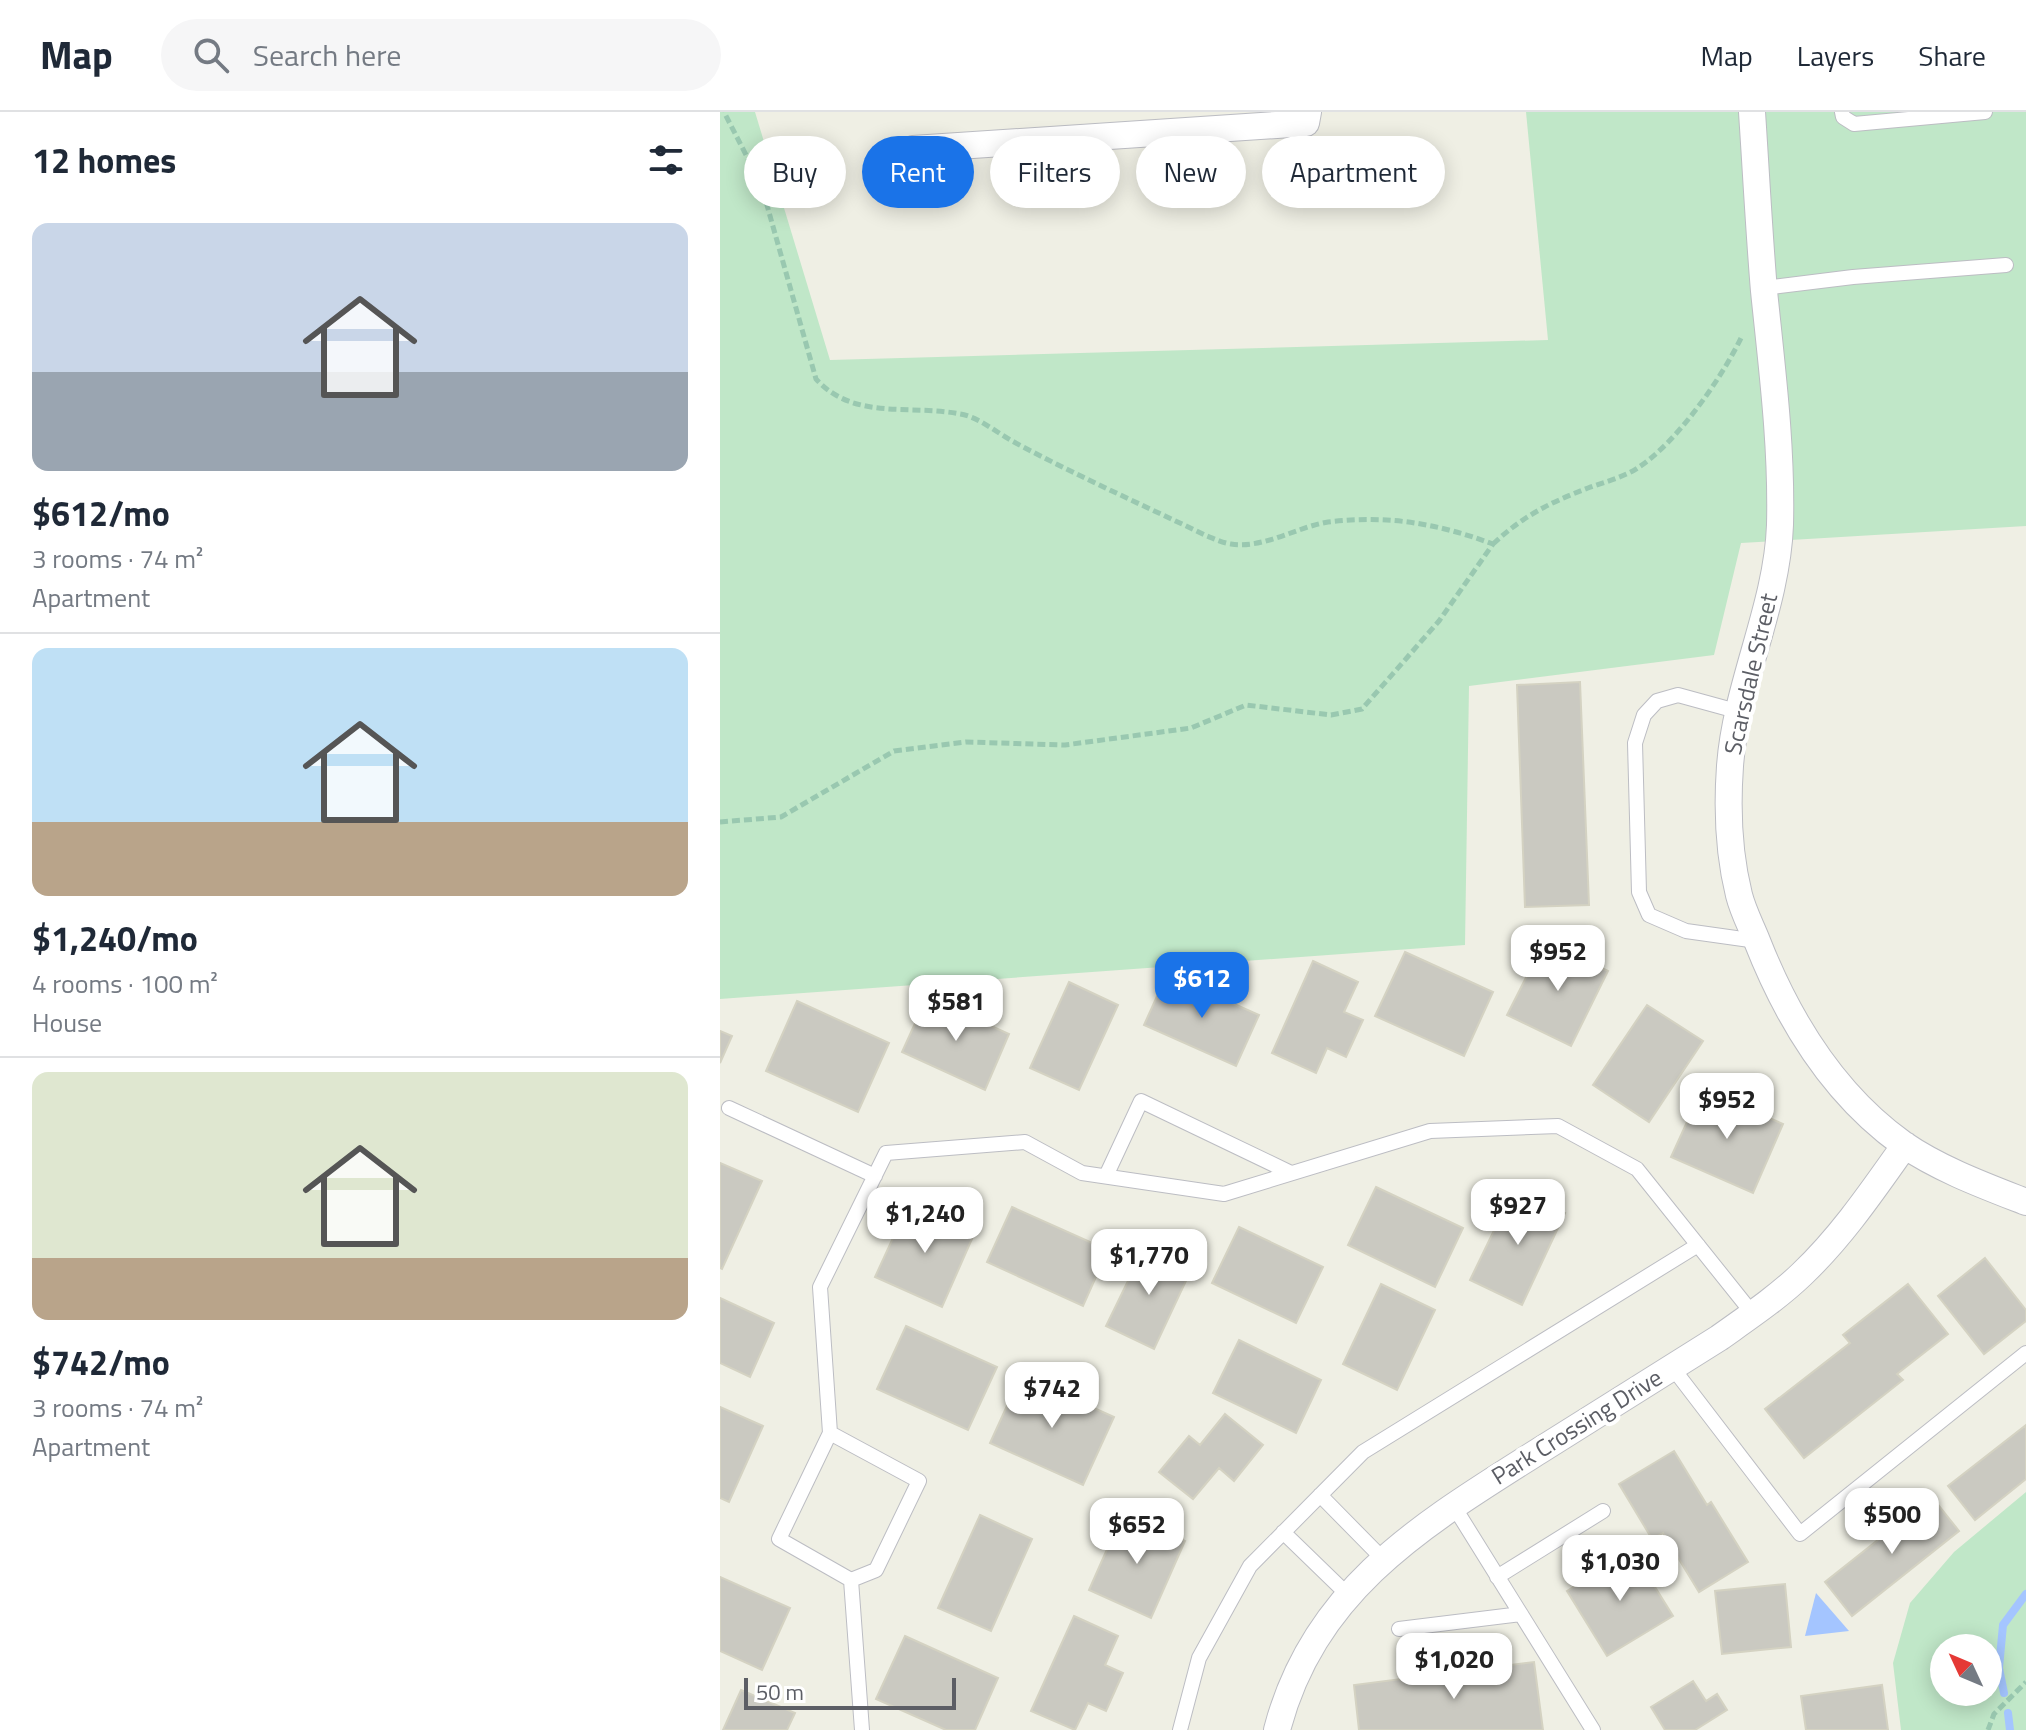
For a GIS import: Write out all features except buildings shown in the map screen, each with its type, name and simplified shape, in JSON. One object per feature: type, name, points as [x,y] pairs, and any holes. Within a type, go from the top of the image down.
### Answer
[{"type":"street","points":[[974,145],[1306,123],[1308,112]]},
{"type":"street","name":"Scarsdale Street","points":[[1752,112],[1764,288],[1780,443],[1780,528],[1767,609],[1748,667],[1730,765],[1733,857],[1740,897],[1773,982],[1794,1021],[1847,1093],[1905,1145],[2026,1202]]},
{"type":"street","name":"Park Crossing Drive","points":[[1277,1730],[1293,1683],[1311,1649],[1348,1595],[1383,1559],[1453,1505],[1753,1314],[1800,1276],[1844,1229],[1905,1145]]},
{"type":"lane","points":[[1842,112],[1843,117],[1854,124],[1985,112]]},
{"type":"lane","points":[[1764,288],[1853,277],[2006,265]]},
{"type":"lane","points":[[1740,712],[1678,695],[1657,701],[1644,715],[1635,743],[1639,892],[1649,915],[1686,931],[1757,941]]},
{"type":"lane","points":[[1106,1176],[1141,1101],[1289,1172]]},
{"type":"lane","points":[[729,1108],[875,1176]]},
{"type":"lane","points":[[851,1580],[779,1539],[830,1433],[820,1287],[886,1153],[1025,1142],[1082,1173],[1224,1194],[1430,1131],[1558,1126],[1637,1169],[1753,1314]]},
{"type":"lane","points":[[1180,1730],[1199,1658],[1250,1566],[1363,1452],[1698,1245]]},
{"type":"lane","points":[[1672,1367],[1800,1534],[2026,1353]]},
{"type":"lane","points":[[830,1433],[919,1481],[876,1570],[851,1580]]},
{"type":"lane","points":[[1320,1495],[1383,1559]]},
{"type":"lane","points":[[1453,1505],[1593,1730]]},
{"type":"lane","points":[[1497,1577],[1603,1511]]},
{"type":"lane","points":[[1283,1532],[1348,1595]]},
{"type":"lane","points":[[851,1580],[862,1730]]},
{"type":"lane","points":[[1399,1629],[1521,1614]]},
{"type":"path","points":[[724,112],[761,184],[816,379],[827,392],[850,402],[885,410],[961,414],[973,418],[1027,449],[1207,536],[1231,544],[1249,544],[1325,523],[1386,518],[1460,532],[1493,544]]},
{"type":"path","points":[[720,822],[781,817],[894,751],[966,742],[1065,745],[1191,728],[1246,705],[1331,715],[1362,709],[1439,621],[1493,544],[1519,520],[1561,498],[1637,469],[1661,449],[1713,386],[1736,349],[1764,288]]},
{"type":"path","points":[[1988,1730],[1994,1714],[2026,1682]]},
{"type":"green space","points":[[720,112],[755,112],[762,136],[744,136],[744,208],[784,208],[830,360],[1548,340],[1526,112],[2026,112],[2026,526],[1741,543],[1714,655],[1469,686],[1465,945],[720,999]]},
{"type":"green space","points":[[2026,1492],[2026,1730],[1901,1730],[1893,1663],[1910,1603],[1954,1552]]},
{"type":"water","points":[[1816,1593],[1849,1631],[1805,1636]]},
{"type":"waterway","points":[[2004,1693],[1999,1668],[2003,1625],[2026,1594]]},
{"type":"waterway","points":[[2008,1713],[2010,1730]]}]
